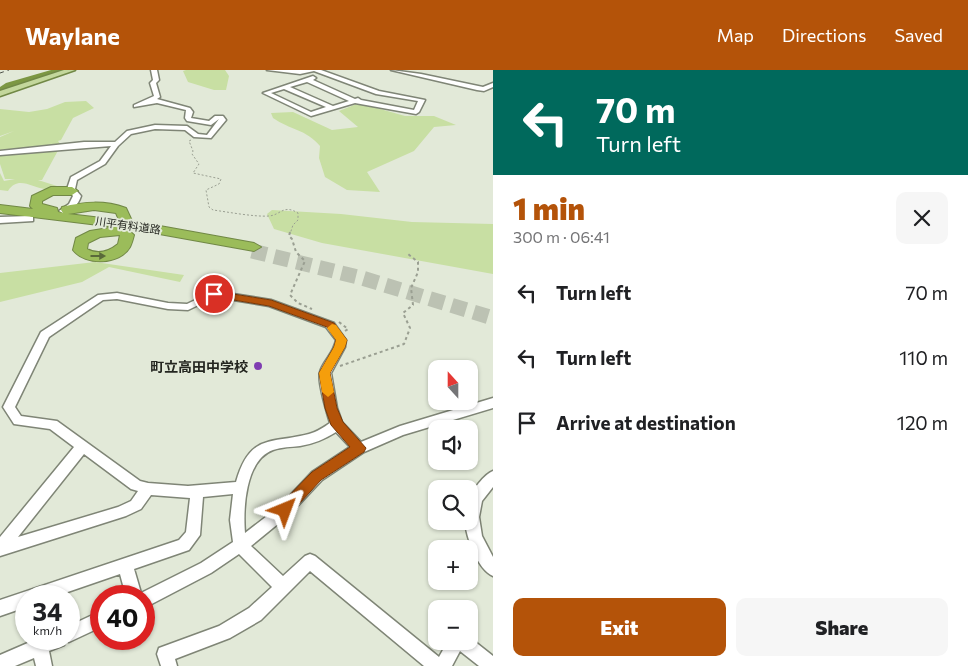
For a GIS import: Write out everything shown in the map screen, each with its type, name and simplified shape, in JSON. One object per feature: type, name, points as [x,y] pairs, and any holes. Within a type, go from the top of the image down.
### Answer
[{"type":"highway","points":[[72,191],[58,190],[45,193],[36,199],[35,202],[41,209],[128,227]]},
{"type":"highway","points":[[65,210],[92,205],[107,206],[121,211],[128,227],[124,246],[105,256],[90,256],[80,250],[79,245],[82,241],[96,233],[131,231],[168,234]]},
{"type":"highway","name":"川平有料道路","points":[[0,210],[128,227],[253,249],[168,234],[0,210]]},
{"type":"main road","points":[[0,94],[71,70]]},
{"type":"street","points":[[65,210],[76,200],[77,196],[70,189],[74,179],[101,165],[108,159],[115,145],[129,132],[155,127],[189,128],[197,136],[209,137],[217,123],[224,118],[217,117],[211,123],[189,120],[190,112],[188,109],[157,101],[135,106],[157,97],[154,70]]},
{"type":"street","points":[[270,70],[300,72],[314,70],[378,93],[422,100],[416,112],[354,101],[308,80]]},
{"type":"street","points":[[394,70],[428,77],[445,83],[463,84],[484,89],[493,85]]},
{"type":"street","points":[[326,74],[266,93],[311,114],[378,93]]},
{"type":"street","points":[[284,87],[333,108]]},
{"type":"street","points":[[0,153],[61,148],[79,144],[112,143],[115,145]]},
{"type":"street","points":[[0,220],[30,219]]},
{"type":"street","points":[[241,487],[197,492],[146,490],[136,485],[53,424],[18,421],[9,407],[45,335],[101,297],[117,296],[168,306],[188,307],[214,294],[271,303],[330,325],[341,340],[340,347],[325,373],[331,408],[337,425],[359,448]]},
{"type":"street","points":[[155,594],[206,568],[241,545],[285,510],[317,476],[359,448],[400,431],[493,403]]},
{"type":"street","points":[[284,587],[241,545],[236,525],[241,487],[248,465],[263,448],[280,443],[313,439],[337,425]]},
{"type":"street","points":[[0,549],[83,445]]},
{"type":"street","points":[[493,477],[476,499],[470,514],[473,530],[481,550],[493,570]]},
{"type":"street","points":[[0,549],[121,512],[136,505],[146,490]]},
{"type":"street","points":[[65,585],[184,545],[193,535],[197,492]]},
{"type":"street","points":[[169,666],[165,654],[224,632],[255,614],[310,561],[437,666]]},
{"type":"street","points":[[125,564],[131,585]]},
{"type":"street","points":[[0,608],[15,603]]},
{"type":"street","points":[[0,664],[31,650]]},
{"type":"street","points":[[41,650],[44,666]]},
{"type":"street","points":[[443,666],[453,650]]},
{"type":"street","points":[[471,650],[493,666]]},
{"type":"path","points":[[197,136],[189,141],[193,151],[192,154],[198,162],[193,173],[221,179],[219,184],[206,190],[209,207],[213,210],[270,216],[279,209],[287,208],[293,209],[298,213],[298,220],[293,225],[289,236],[292,239],[296,252],[305,261],[303,268],[291,287],[290,295],[298,303],[313,310]]},
{"type":"path","points":[[325,373],[352,361],[404,344],[410,328],[403,313],[413,305],[411,288],[418,272],[418,262],[408,254]]},
{"type":"path","points":[[336,320],[344,324],[348,330],[337,335]]},
{"type":"green space","points":[[225,70],[229,76],[226,90],[214,90],[188,82],[183,71]]},
{"type":"green space","points":[[86,101],[94,108],[73,118],[61,140],[58,141],[61,145],[42,180],[38,180],[57,186],[45,189],[21,183],[12,186],[8,191],[0,190],[0,173],[4,181],[15,179],[5,179],[0,164],[0,137],[14,131],[0,136],[0,109],[29,112],[47,109],[65,102]]},
{"type":"green space","points":[[359,103],[405,116],[434,116],[456,125],[434,127],[414,151],[367,172],[380,192],[347,190],[325,177],[319,158],[320,146],[315,140],[273,118],[271,113],[293,112],[332,130],[358,127],[339,111]]},
{"type":"green space","points":[[272,210],[341,214],[412,222],[493,224],[493,274],[322,243],[274,229],[267,214]]},
{"type":"green space","points":[[95,262],[184,275],[180,282],[109,267],[82,282],[0,302],[0,273]]},
{"type":"waterway","points":[[0,90],[9,85],[60,70]]},
{"type":"tunnel","points":[[252,251],[362,278],[493,318]]},
{"type":"railway","points":[[0,73],[9,70]]},
{"type":"slow traffic","points":[[328,392],[325,373],[340,347],[341,340],[332,328]]},
{"type":"place","name":"町立高田中学校","points":[[258,366]]},
{"type":"route","points":[[214,294],[271,303],[330,325],[341,340],[340,347],[325,373],[331,408],[337,425],[359,448],[317,476],[285,510]]}]
